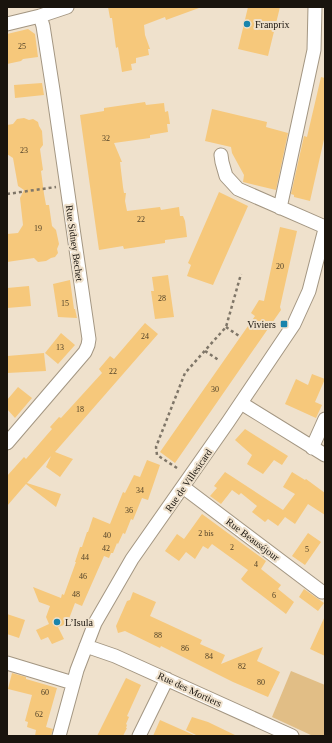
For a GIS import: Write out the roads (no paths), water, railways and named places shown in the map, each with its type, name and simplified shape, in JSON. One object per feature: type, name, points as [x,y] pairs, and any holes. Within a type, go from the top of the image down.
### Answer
[{"type":"street","points":[[280,208],[314,50],[315,7]]},
{"type":"street","points":[[7,24],[40,16],[63,8]]},
{"type":"street","name":"Rue Sidney Bechet","points":[[7,443],[85,352],[89,339],[53,90],[43,26],[40,16]]},
{"type":"street","points":[[221,155],[226,176],[238,189],[325,228]]},
{"type":"street","name":"Rue de Villesicard","points":[[59,736],[73,683],[95,623],[132,559],[241,403],[294,324],[302,308],[315,268],[325,228]]},
{"type":"street","points":[[241,403],[325,456]]},
{"type":"street","points":[[312,448],[325,419]]},
{"type":"street","name":"Rue Beauséjour","points":[[183,487],[322,592]]},
{"type":"street","name":"Rue des Mortiers","points":[[86,646],[115,656],[292,736]]},
{"type":"street","points":[[7,663],[73,683]]},
{"type":"street","points":[[140,736],[167,679]]},
{"type":"place","name":"Franprix","points":[[247,24]]},
{"type":"place","name":"Viviers","points":[[284,324]]},
{"type":"place","name":"L’Isula","points":[[57,622]]}]
